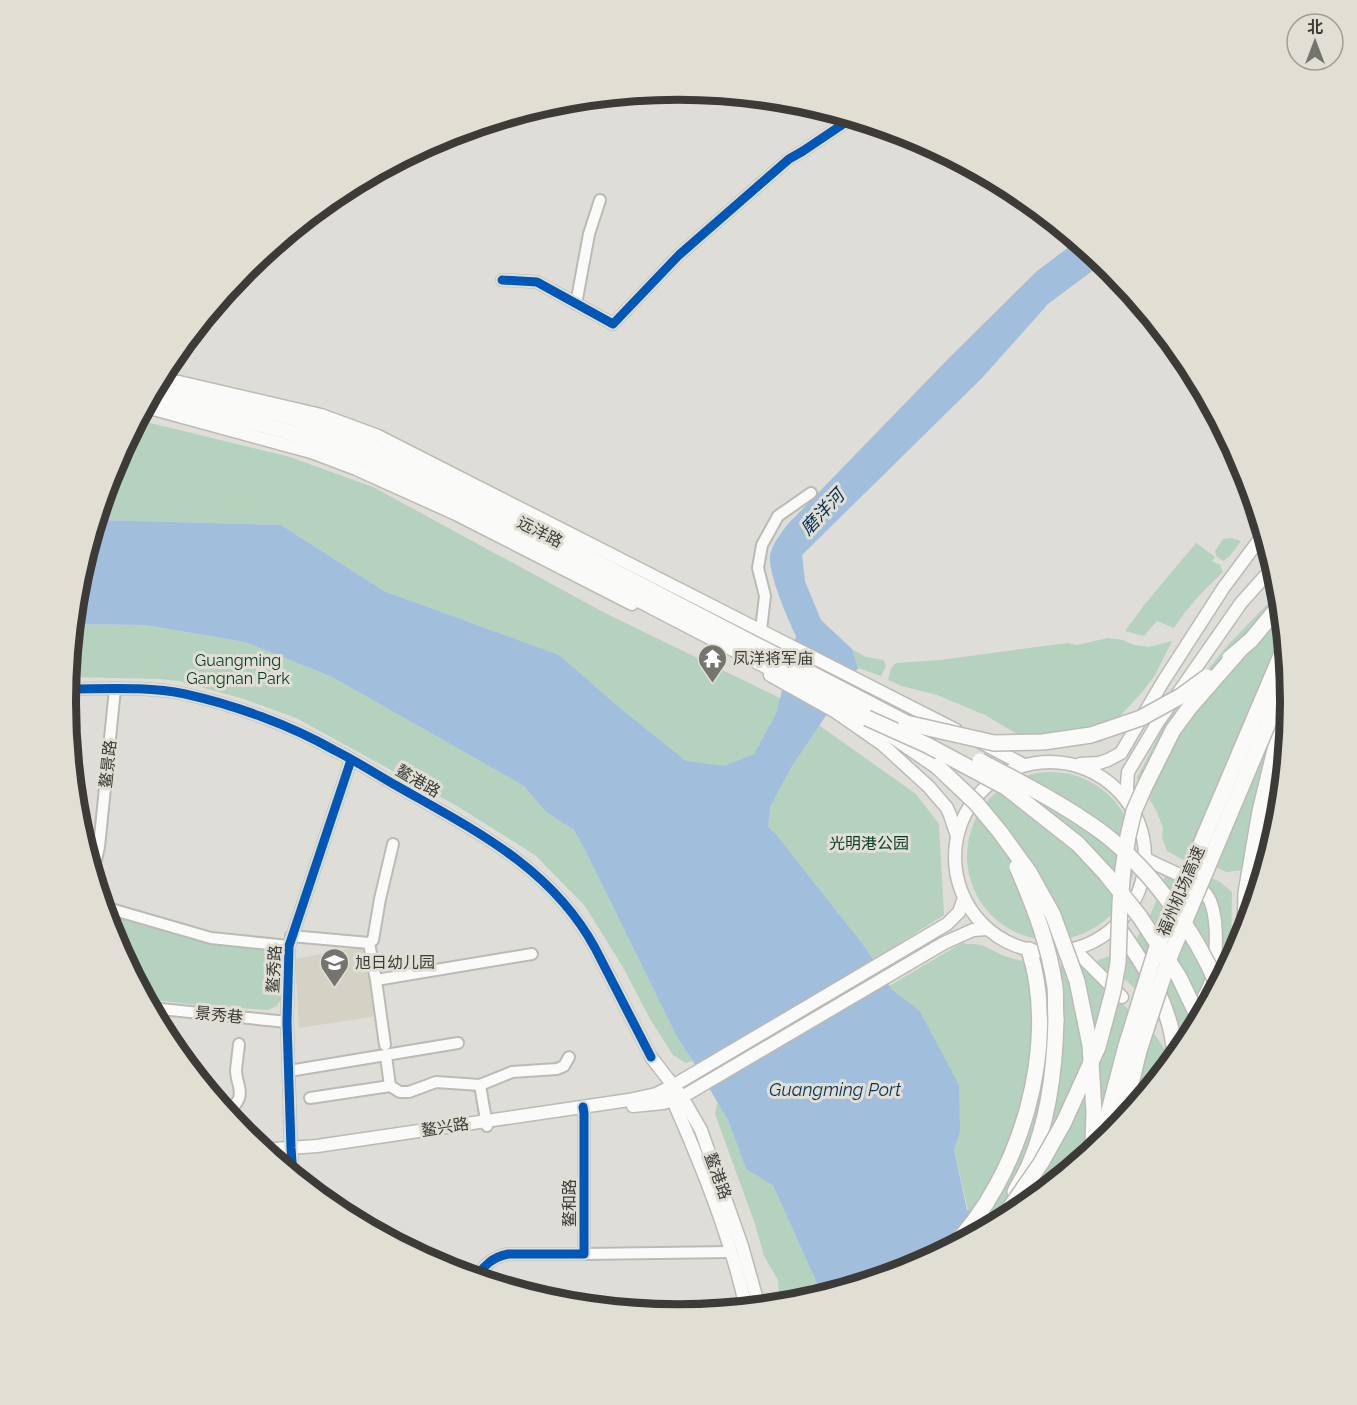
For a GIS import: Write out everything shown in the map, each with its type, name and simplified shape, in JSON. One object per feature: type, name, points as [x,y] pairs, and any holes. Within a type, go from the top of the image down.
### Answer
[{"type":"highway","points":[[169,382],[224,408]]},
{"type":"highway","name":"远洋路","points":[[164,391],[224,408],[364,458],[867,718]]},
{"type":"highway","name":"远洋路","points":[[155,404],[270,412],[317,425],[369,446],[427,473],[1010,777]]},
{"type":"highway","points":[[906,723],[994,742],[1043,742],[1091,735],[1140,718],[1181,696],[1218,670],[1251,640],[1273,613]]},
{"type":"highway","points":[[1014,1202],[1041,1163],[1064,1122],[1098,1047],[1118,963],[1121,892],[1128,836],[1134,811],[1173,730],[1238,652]]},
{"type":"highway","name":"福州机场高速","points":[[1105,1127],[1126,1046],[1156,950],[1279,661]]},
{"type":"highway","name":"福州机场高速","points":[[1126,1105],[1139,1050],[1170,956],[1280,695]]},
{"type":"highway","points":[[867,718],[937,766],[976,803],[1029,872],[1053,915],[1077,981],[1090,1045],[1093,1138]]},
{"type":"highway","points":[[867,718],[927,745],[1007,788],[1078,844],[1106,874],[1140,917],[1179,977],[1195,1011]]},
{"type":"highway","points":[[1246,905],[1260,811],[1279,732]]},
{"type":"highway","points":[[1010,777],[1058,803],[1103,834],[1134,861],[1192,935],[1214,977]]},
{"type":"highway","points":[[1010,777],[1055,812],[1102,856],[1150,915],[1183,968],[1200,1003]]},
{"type":"highway","points":[[1000,832],[1032,901],[1048,951],[1055,987],[1056,1019],[1049,1100],[1041,1132],[1030,1163],[1007,1207]]},
{"type":"highway","points":[[1117,926],[1139,957],[1155,986],[1167,1015],[1175,1043]]},
{"type":"highway","points":[[974,1227],[1011,1156],[1031,1093],[1039,1034],[1036,977],[1029,950]]},
{"type":"highway","points":[[963,1232],[996,1188]]},
{"type":"main road","points":[[170,380],[321,415],[378,436],[1024,765]]},
{"type":"main road","points":[[155,406],[311,452],[357,469],[456,514],[742,660],[836,712],[882,744],[929,787],[947,808],[957,836]]},
{"type":"main road","points":[[1076,765],[1099,763],[1121,753],[1164,680],[1224,587],[1258,541]]},
{"type":"main road","points":[[1128,801],[1128,772],[1158,722],[1241,603],[1266,574]]},
{"type":"main road","points":[[1059,761],[1076,765],[1096,772],[1114,785],[1128,801],[1138,819],[1144,838],[1146,859],[1144,877],[1129,911],[1117,926],[1097,940],[1074,949],[1052,952],[1029,950],[1007,942],[988,929],[974,915],[958,883],[954,852],[957,836],[965,812],[980,791],[1000,775],[1024,765],[1041,762],[1059,761]]},
{"type":"main road","points":[[1146,859],[1194,884],[1205,894],[1211,904],[1216,923],[1209,986]]},
{"type":"main road","points":[[629,1103],[670,1087],[947,924],[959,912],[964,898]]},
{"type":"main road","points":[[629,1103],[663,1103],[677,1099],[944,943],[973,930],[988,929]]},
{"type":"main road","points":[[1074,949],[1122,997]]},
{"type":"main road","name":"鳌港路","points":[[651,1057],[677,1099],[701,1130],[742,1246],[757,1299]]},
{"type":"main road","name":"鳌港路","points":[[677,1099],[688,1136],[721,1220],[744,1300]]},
{"type":"main road","name":"鳌兴路","points":[[276,1149],[316,1154],[486,1124],[629,1103]]},
{"type":"main road","name":"鳌兴路","points":[[279,1153],[291,1151]]},
{"type":"street","points":[[502,280],[537,282],[613,324],[679,255],[789,159],[843,124]]},
{"type":"street","points":[[576,304],[589,234],[600,200]]},
{"type":"street","points":[[761,630],[765,596],[758,568],[762,545],[778,516],[811,493]]},
{"type":"street","name":"鳌港路","points":[[77,689],[178,693],[253,714],[328,747],[494,842],[544,883],[566,906],[591,940],[651,1057]]},
{"type":"street","name":"鳌景路","points":[[97,857],[115,689]]},
{"type":"street","name":"鳌秀路","points":[[292,1163],[287,1022],[290,941],[351,760]]},
{"type":"street","points":[[113,910],[201,936],[369,943],[373,940],[393,844]]},
{"type":"street","points":[[369,943],[390,1086]]},
{"type":"street","points":[[376,980],[532,954]]},
{"type":"street","name":"景秀巷","points":[[161,1009],[287,1022]]},
{"type":"street","points":[[289,1071],[385,1050],[458,1043]]},
{"type":"street","points":[[233,1107],[239,1097],[240,1085],[236,1072],[239,1044]]},
{"type":"street","points":[[310,1098],[390,1086],[400,1092],[408,1092],[436,1083],[480,1085],[512,1072],[557,1069],[564,1066],[569,1057]]},
{"type":"street","points":[[480,1085],[486,1124]]},
{"type":"street","name":"鳌和路","points":[[584,1110],[584,1254]]},
{"type":"street","points":[[481,1272],[489,1262],[508,1254],[731,1252]]},
{"type":"shaded area","name":"旭日幼儿园","points":[[363,946],[377,1016],[299,1028],[295,959]]},
{"type":"green space","name":"光明港公园","points":[[146,422],[290,457],[373,487],[605,613],[782,699],[916,794],[939,824],[944,915],[873,960],[775,833],[625,712],[559,655],[384,591],[281,525],[105,520],[122,472]]},
{"type":"green space","points":[[1232,538],[1241,541],[1223,561],[1216,556],[1215,551],[1223,539]]},
{"type":"green space","points":[[1196,543],[1215,557],[1212,561],[1220,565],[1223,572],[1197,598],[1174,628],[1157,621],[1144,636],[1125,631],[1145,604]]},
{"type":"green space","points":[[1271,600],[1279,663],[1280,702],[1277,766],[1253,869],[1226,872],[1218,868],[1187,862],[1167,851],[1162,838],[1163,828],[1157,812],[1137,778],[1164,725],[1226,647]]},
{"type":"green space","name":"Guangming Gangnan Park","points":[[82,624],[145,625],[245,642],[332,677],[524,786],[546,812],[574,830],[677,1037],[693,1061],[686,1063],[673,1055],[585,906],[535,855],[457,806],[296,718],[244,699],[179,681],[77,677]]},
{"type":"green space","points":[[1108,638],[1149,647],[1172,641],[1155,675],[1122,714],[1109,736],[1101,742],[1073,745],[1019,735],[985,715],[937,695],[888,680],[891,668],[896,663],[940,660],[1067,643],[1077,645]]},
{"type":"green space","points":[[852,649],[866,657],[884,660],[886,666],[881,676],[858,668]]},
{"type":"green space","points":[[1051,772],[1067,773],[1083,778],[1111,796],[1129,824],[1134,840],[1134,872],[1129,888],[1111,916],[1083,934],[1067,939],[1051,940],[1035,939],[1019,934],[991,916],[973,888],[968,872],[967,856],[968,840],[973,824],[991,796],[1019,778],[1035,773]]},
{"type":"green space","points":[[1167,869],[1214,879],[1232,892],[1231,941],[1200,1004],[1178,1039],[1163,1017],[1127,981],[1097,966],[1098,960],[1122,951],[1133,943],[1146,924]]},
{"type":"green space","points":[[115,915],[216,942],[281,951],[281,999],[277,1006],[268,1010],[155,1000]]},
{"type":"green space","points":[[962,943],[981,945],[1002,955],[1031,963],[1061,965],[1081,963],[1155,1035],[1167,1053],[1131,1099],[1075,1155],[1045,1180],[989,1218],[987,1211],[968,1210],[954,1150],[960,1132],[889,986]]},
{"type":"green space","points":[[718,1101],[728,1120],[746,1169],[773,1184],[818,1288],[779,1296],[778,1280],[764,1256],[755,1224],[715,1114]]},
{"type":"water","name":"Guangming Port","points":[[1070,246],[1095,269],[1048,304],[982,378],[802,555],[805,581],[821,620],[852,649],[858,668],[790,769],[770,807],[768,827],[865,947],[892,990],[919,1010],[959,1085],[960,1132],[954,1150],[967,1210],[987,1211],[989,1218],[909,1259],[872,1273],[818,1288],[773,1185],[746,1169],[728,1120],[677,1037],[574,830],[546,812],[524,786],[332,677],[245,642],[145,625],[82,624],[88,585],[105,520],[281,525],[384,591],[559,655],[686,761],[725,766],[754,754],[776,714],[796,636],[779,596],[770,564],[771,552],[780,535],[788,524],[948,359],[1037,271]]},
{"type":"cycle path","points":[[502,280],[537,282],[613,324],[679,255],[789,159],[843,124]]},
{"type":"cycle path","points":[[77,689],[126,688],[171,691],[243,710],[317,741],[482,835],[533,873],[577,920],[595,948],[651,1057]]},
{"type":"cycle path","points":[[292,1163],[287,1022],[289,946],[351,760]]},
{"type":"cycle path","points":[[480,1271],[489,1262],[508,1254],[584,1254],[583,1107]]},
{"type":"place","name":"凤洋将军庙","points":[[712,684]]},
{"type":"place","name":"旭日幼儿园","points":[[334,988]]},
{"type":"water label","name":"磨洋河","points":[[822,512]]}]
